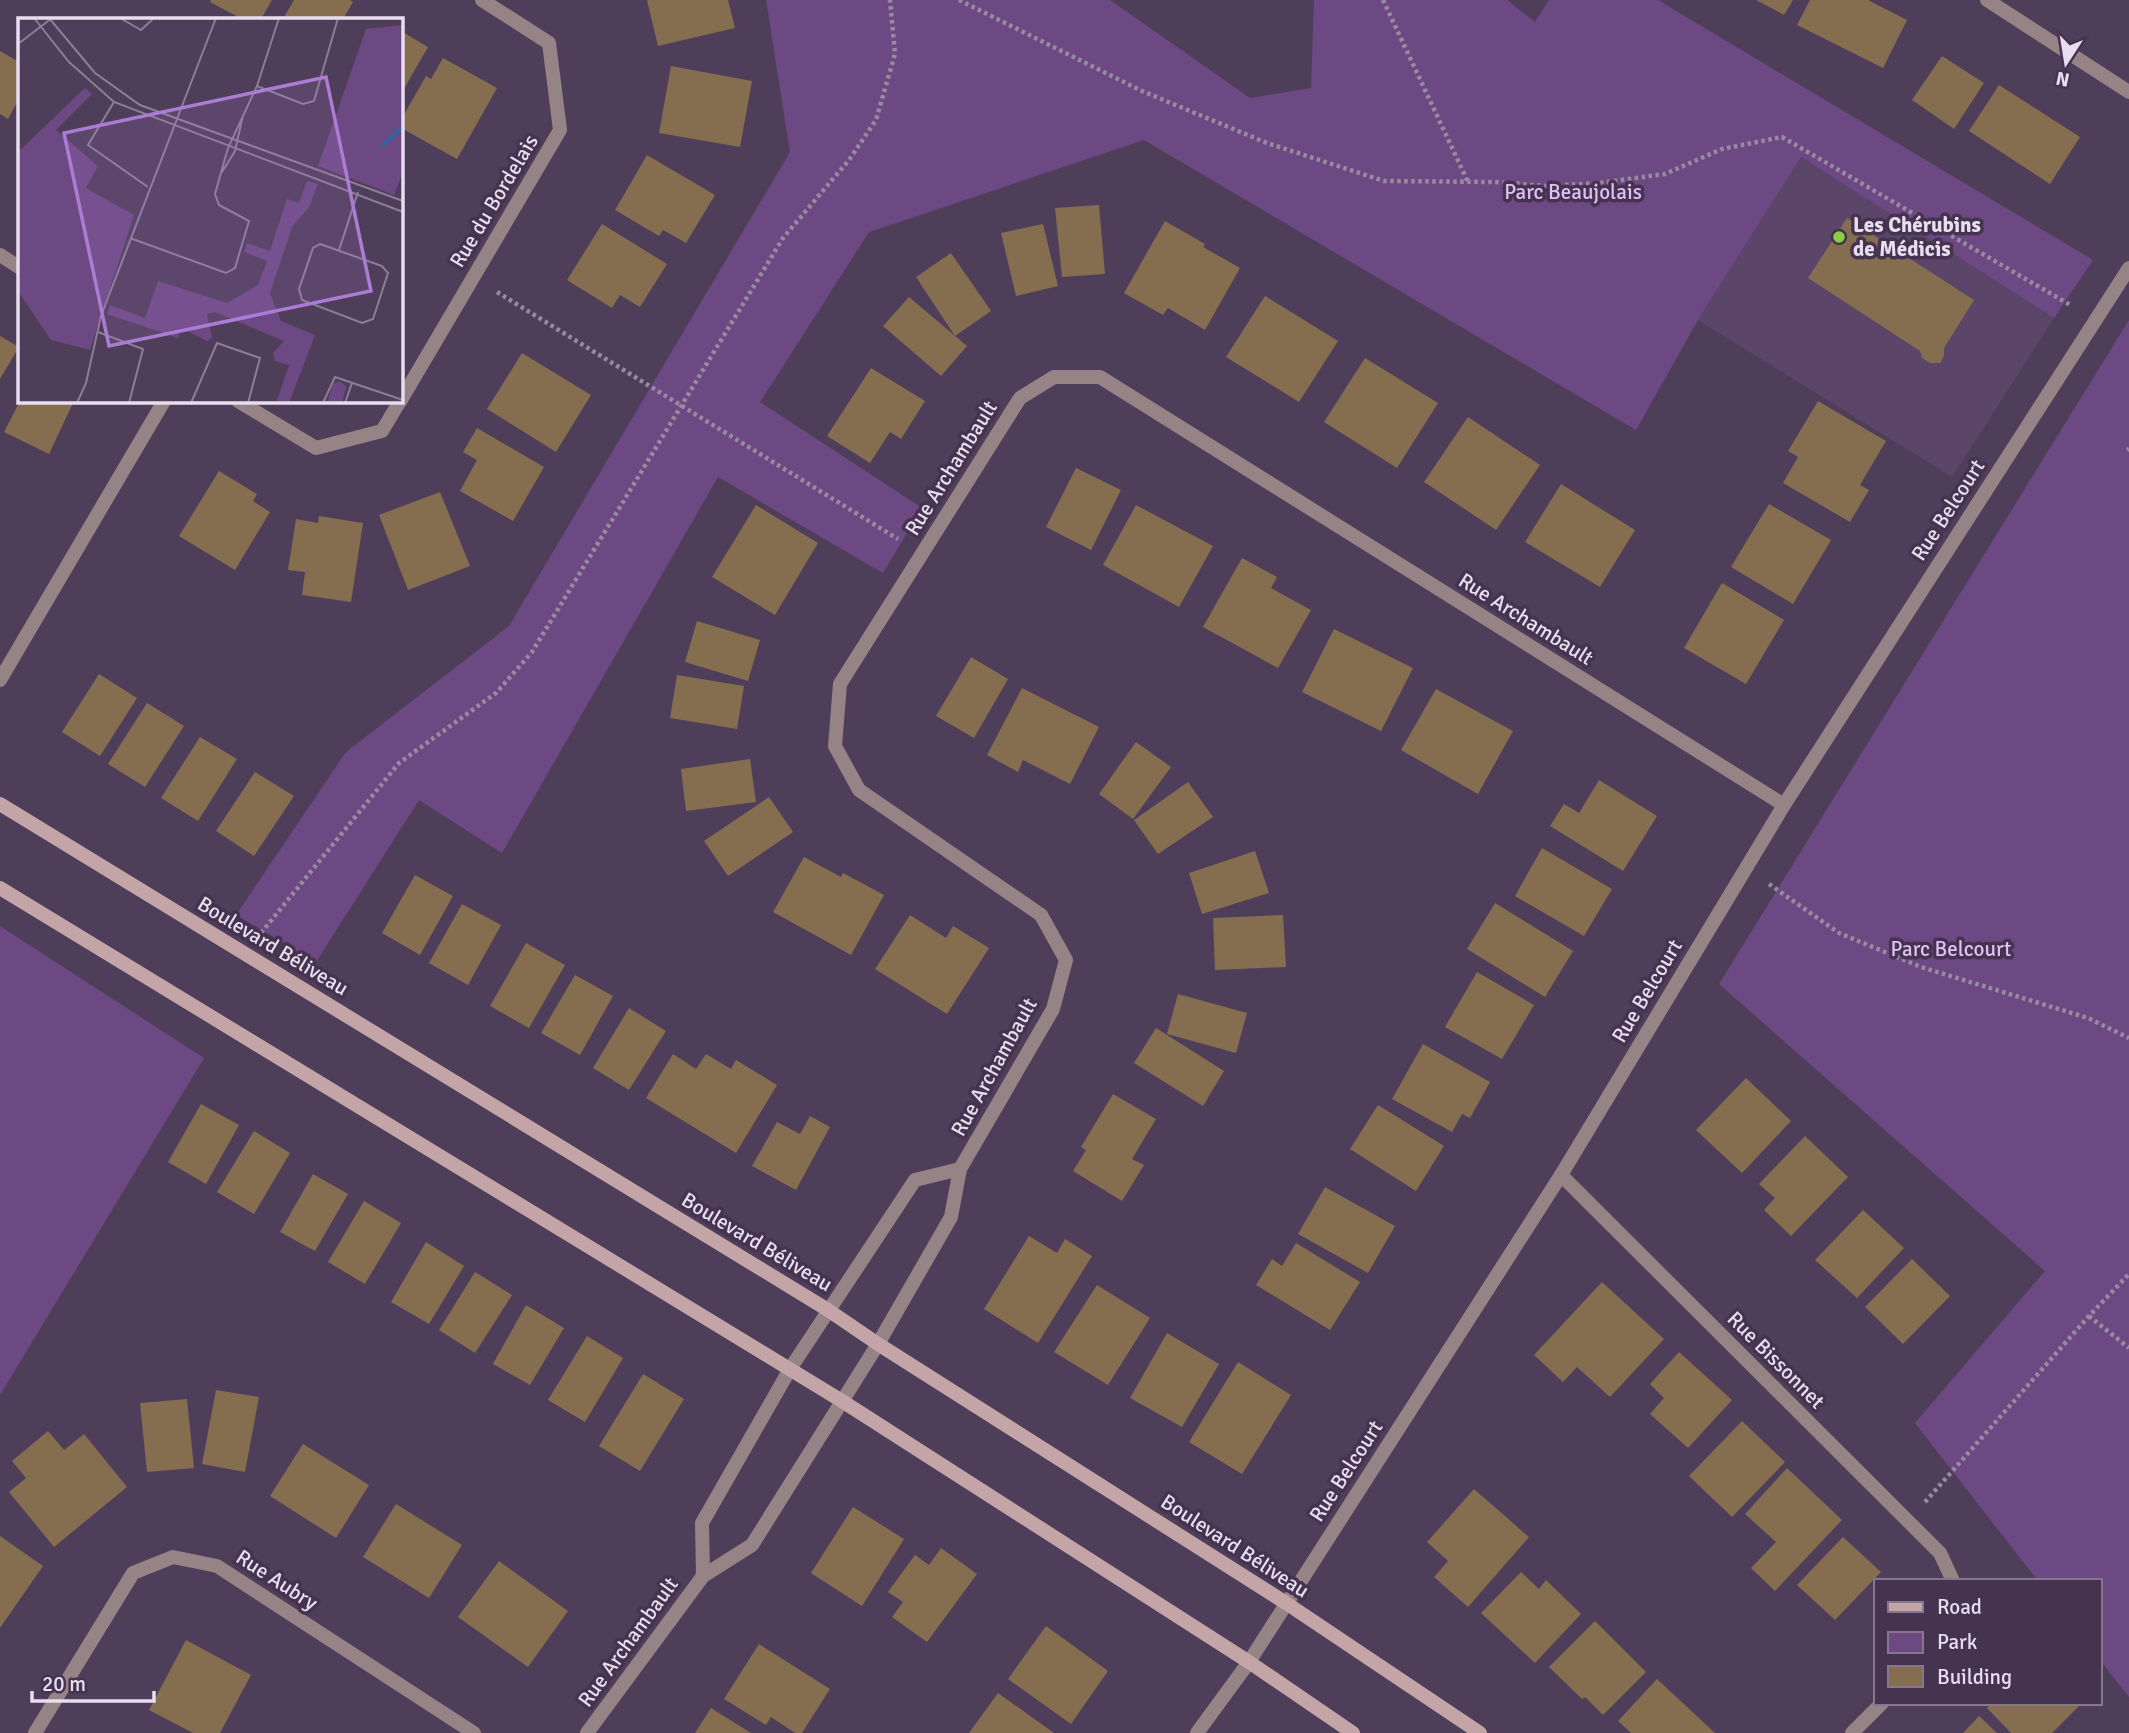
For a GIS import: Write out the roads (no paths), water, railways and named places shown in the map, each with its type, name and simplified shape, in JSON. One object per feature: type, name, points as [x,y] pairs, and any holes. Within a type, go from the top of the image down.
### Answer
[{"type":"street","name":"Rue du Bordelais","points":[[402,397],[560,130],[549,43],[482,0]]},
{"type":"street","points":[[1987,0],[2129,92]]},
{"type":"street","points":[[0,255],[18,266]]},
{"type":"street","name":"Rue Belcourt","points":[[1197,1733],[1249,1662],[1561,1175],[1745,867],[2129,268]]},
{"type":"street","name":"Rue Archambault","points":[[587,1733],[702,1576],[752,1545],[878,1344],[951,1217],[960,1170],[1053,1009],[1066,960],[1041,915],[859,790],[835,746],[840,684],[1020,398],[1054,377],[1100,377],[1784,805]]},
{"type":"street","points":[[0,680],[163,402]]},
{"type":"street","name":"Rue du Bordelais","points":[[240,402],[316,448],[383,431],[399,402]]},
{"type":"street","name":"Boulevard Béliveau","points":[[0,804],[828,1310],[1286,1603],[1480,1733]]},
{"type":"street","points":[[0,888],[842,1401],[1249,1662],[1353,1733]]},
{"type":"street","name":"Rue Archambault","points":[[702,1576],[702,1523],[790,1369],[915,1180],[960,1170]]},
{"type":"street","name":"Rue Bissonnet","points":[[1561,1175],[1940,1553],[1952,1579]]},
{"type":"street","name":"Rue Aubry","points":[[36,1733],[133,1573],[173,1557],[217,1566],[474,1733]]},
{"type":"street","points":[[1852,1733],[1880,1705]]},
{"type":"place","name":"Les Chérubins de Médicis","points":[[1839,237]]},
{"type":"park label","name":"Parc Beaujolais","points":[[1573,192]]},
{"type":"park label","name":"Parc Belcourt","points":[[1951,949]]}]
